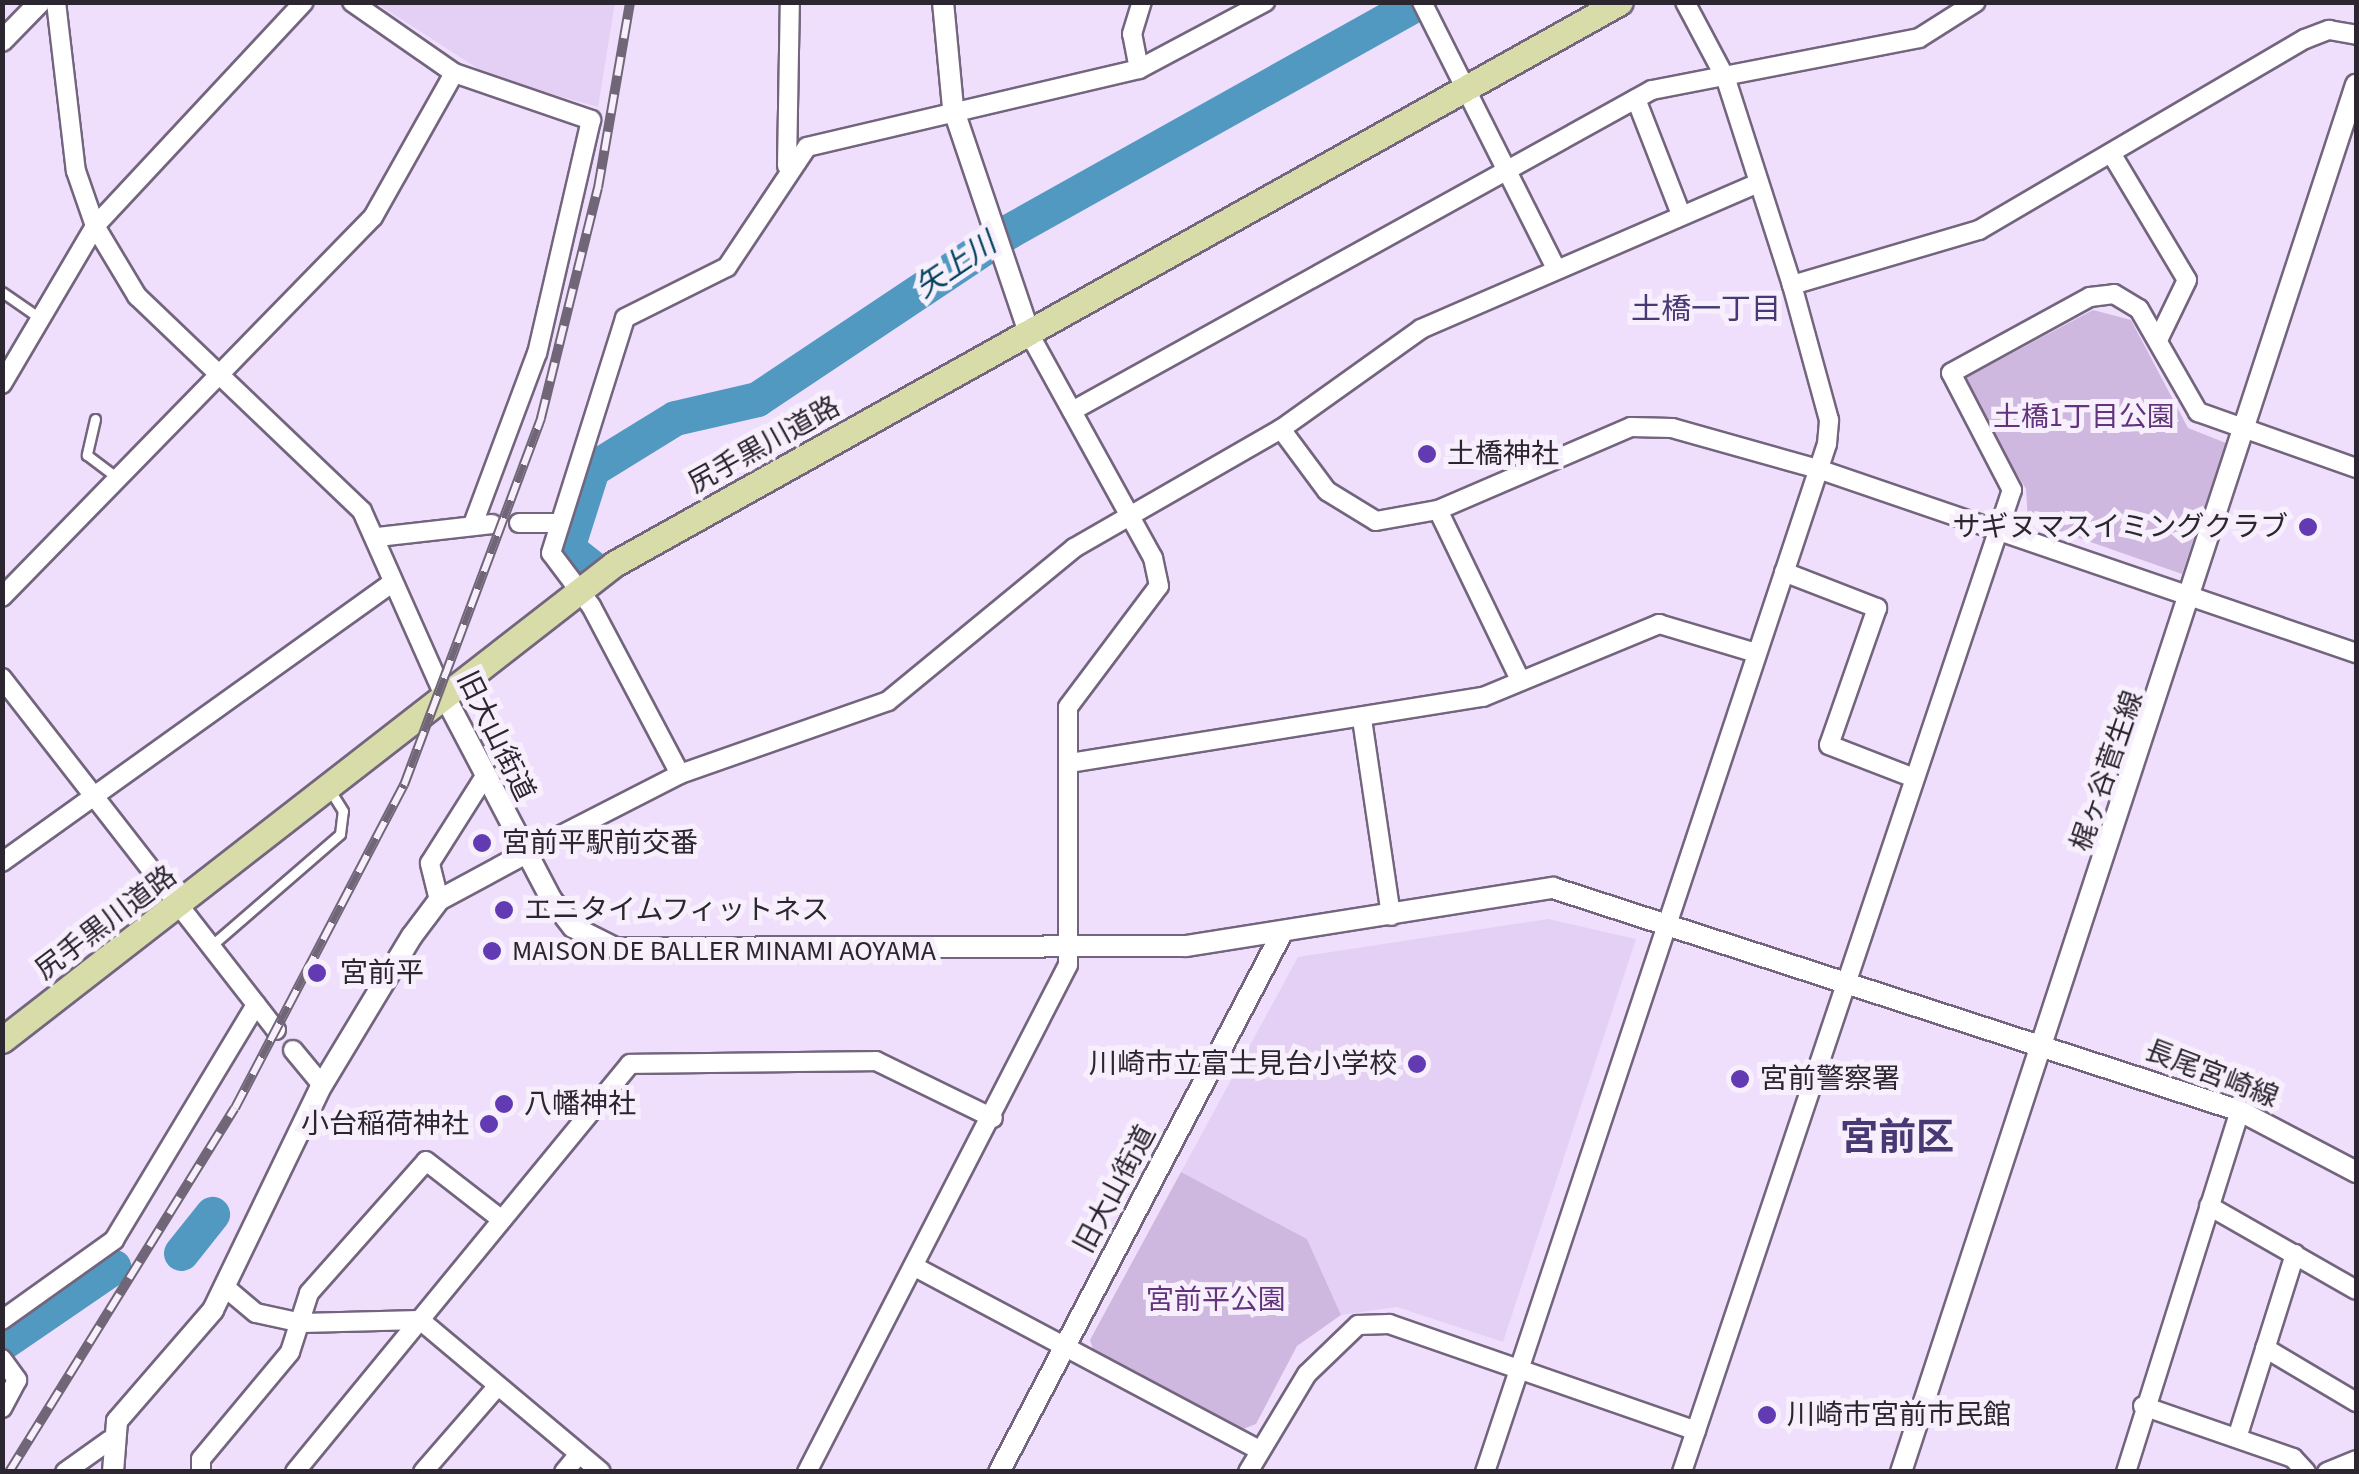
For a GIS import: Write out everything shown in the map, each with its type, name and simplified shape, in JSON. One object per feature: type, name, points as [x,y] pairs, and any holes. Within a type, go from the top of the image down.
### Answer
[{"type":"main road","name":"尻手黒川道路","points":[[2,1040],[181,904],[580,588],[1620,2]]},
{"type":"street","points":[[2,42],[40,2]]},
{"type":"street","name":"旧大山街道","points":[[56,2],[76,171],[94,226],[137,296],[378,537],[392,583],[444,695],[524,854],[572,926],[615,948],[1067,948],[1282,933]]},
{"type":"street","points":[[2,384],[94,226],[304,2]]},
{"type":"street","points":[[352,2],[454,73],[591,120],[537,354],[472,524]]},
{"type":"street","points":[[787,166],[790,2]]},
{"type":"street","points":[[807,1472],[916,1268],[1068,965],[1068,707],[1078,686],[1158,586],[1126,514],[1029,333],[953,108],[943,2]]},
{"type":"street","points":[[1138,69],[1132,34],[1142,2]]},
{"type":"street","points":[[680,774],[580,588],[551,552],[625,318],[727,266],[750,244],[787,166],[808,147],[953,108],[1138,69],[1265,2]]},
{"type":"street","points":[[1422,2],[1513,170],[1556,268]]},
{"type":"street","points":[[1486,1472],[1818,469],[1828,420],[1792,285],[1726,80],[1685,2]]},
{"type":"street","points":[[1072,411],[1636,99],[1919,38],[1976,2]]},
{"type":"street","points":[[1792,285],[1952,241],[2114,158],[2306,39],[2329,30],[2356,35]]},
{"type":"street","points":[[2,597],[373,218],[454,73]]},
{"type":"street","name":"梶ヶ谷菅生線","points":[[1901,1472],[2250,431],[2356,86]]},
{"type":"street","points":[[1636,99],[1680,212]]},
{"type":"street","points":[[2114,158],[2187,280],[2158,340]]},
{"type":"street","points":[[65,1472],[110,1440],[226,1288],[322,1086],[439,900],[680,774],[888,701],[1126,514],[1281,429],[1421,329],[1680,212],[1759,183]]},
{"type":"street","points":[[1682,1472],[2012,490],[1950,373],[2090,297],[2129,300],[2158,340],[2198,412],[2356,468]]},
{"type":"street","points":[[1281,429],[1351,510],[1376,521],[1438,510],[1632,427],[1672,428],[1818,469],[2356,653]]},
{"type":"street","points":[[1438,510],[1520,680]]},
{"type":"street","points":[[518,523],[560,522]]},
{"type":"street","points":[[378,537],[492,524]]},
{"type":"street","points":[[1784,572],[1877,608],[1830,745],[1914,778]]},
{"type":"street","points":[[2,862],[94,800],[392,583]]},
{"type":"street","points":[[1070,763],[1483,697],[1659,624],[1756,654]]},
{"type":"street","points":[[2,678],[276,1030]]},
{"type":"street","points":[[1362,719],[1391,916]]},
{"type":"street","points":[[439,900],[430,864],[485,776]]},
{"type":"street","name":"長尾宮崎線","points":[[1282,933],[1554,888],[1846,976],[2240,1111],[2356,1172]]},
{"type":"street","name":"旧大山街道","points":[[1000,1472],[1282,933]]},
{"type":"street","points":[[2,1320],[114,1240],[256,1005]]},
{"type":"street","points":[[293,1050],[322,1086]]},
{"type":"street","points":[[295,1472],[630,1064],[876,1061],[993,1118]]},
{"type":"street","points":[[2126,1472],[2143,1406],[2240,1111]]},
{"type":"street","points":[[202,1472],[200,1459],[290,1352],[309,1293],[426,1162],[502,1220]]},
{"type":"street","points":[[2209,1206],[2356,1290]]},
{"type":"street","points":[[2237,1438],[2295,1254]]},
{"type":"street","points":[[916,1268],[1260,1450]]},
{"type":"street","points":[[226,1288],[256,1313],[302,1322],[420,1320],[600,1472]]},
{"type":"street","points":[[1248,1472],[1307,1374],[1358,1326],[1390,1324],[1696,1431]]},
{"type":"street","points":[[2265,1348],[2356,1402]]},
{"type":"street","points":[[2,1359],[16,1380],[2,1408]]},
{"type":"street","points":[[423,1472],[497,1387]]},
{"type":"street","points":[[2143,1406],[2237,1438],[2306,1472]]},
{"type":"street","points":[[110,1440],[114,1472]]},
{"type":"street","points":[[564,1472],[579,1454]]},
{"type":"street","points":[[2327,1472],[2356,1460]]},
{"type":"lane","points":[[2,292],[42,319]]},
{"type":"lane","points":[[94,419],[87,456],[118,478]]},
{"type":"lane","points":[[212,945],[340,834],[342,811],[329,788]]},
{"type":"shaded area","points":[[376,3],[615,3],[598,107],[491,77]]},
{"type":"shaded area","name":"川崎市立富士見台小学校","points":[[1548,919],[1636,939],[1503,1342],[1397,1307],[1341,1315],[1307,1239],[1181,1172],[1298,957]]},
{"type":"green space","name":"土橋1丁目公園","points":[[2093,310],[2131,320],[2188,428],[2226,443],[2182,574],[2028,520],[2026,489],[1960,381]]},
{"type":"green space","name":"宮前平公園","points":[[1181,1172],[1307,1239],[1341,1315],[1297,1346],[1256,1424],[1238,1431],[1095,1355],[1090,1340]]},
{"type":"waterway","name":"矢上川","points":[[590,566],[567,548],[592,469],[675,418],[757,399],[1009,231],[1419,2]]},
{"type":"waterway","name":"矢上川","points":[[181,1253],[212,1214]]},
{"type":"waterway","name":"矢上川","points":[[2,1343],[113,1267]]},
{"type":"railway","points":[[9,1472],[235,1108],[404,785],[541,418],[598,188],[630,2]]},
{"type":"place","name":"土橋神社","points":[[1427,454]]},
{"type":"place","name":"サギヌマスイミングクラブ","points":[[2308,527]]},
{"type":"place","name":"宮前平駅前交番","points":[[482,843]]},
{"type":"place","name":"エニタイムフィットネス","points":[[504,910]]},
{"type":"place","name":"MAISON DE BALLER MINAMI AOYAMA","points":[[492,951]]},
{"type":"place","name":"宮前平","points":[[317,973]]},
{"type":"place","name":"川崎市立富士見台小学校","points":[[1417,1064]]},
{"type":"place","name":"宮前警察署","points":[[1740,1079]]},
{"type":"place","name":"八幡神社","points":[[504,1104]]},
{"type":"place","name":"小台稲荷神社","points":[[489,1124]]},
{"type":"place","name":"川崎市宮前市民館","points":[[1767,1415]]},
{"type":"district","name":"土橋一丁目","points":[[1706,310]]},
{"type":"district","name":"宮前区","points":[[1897,1139]]}]
